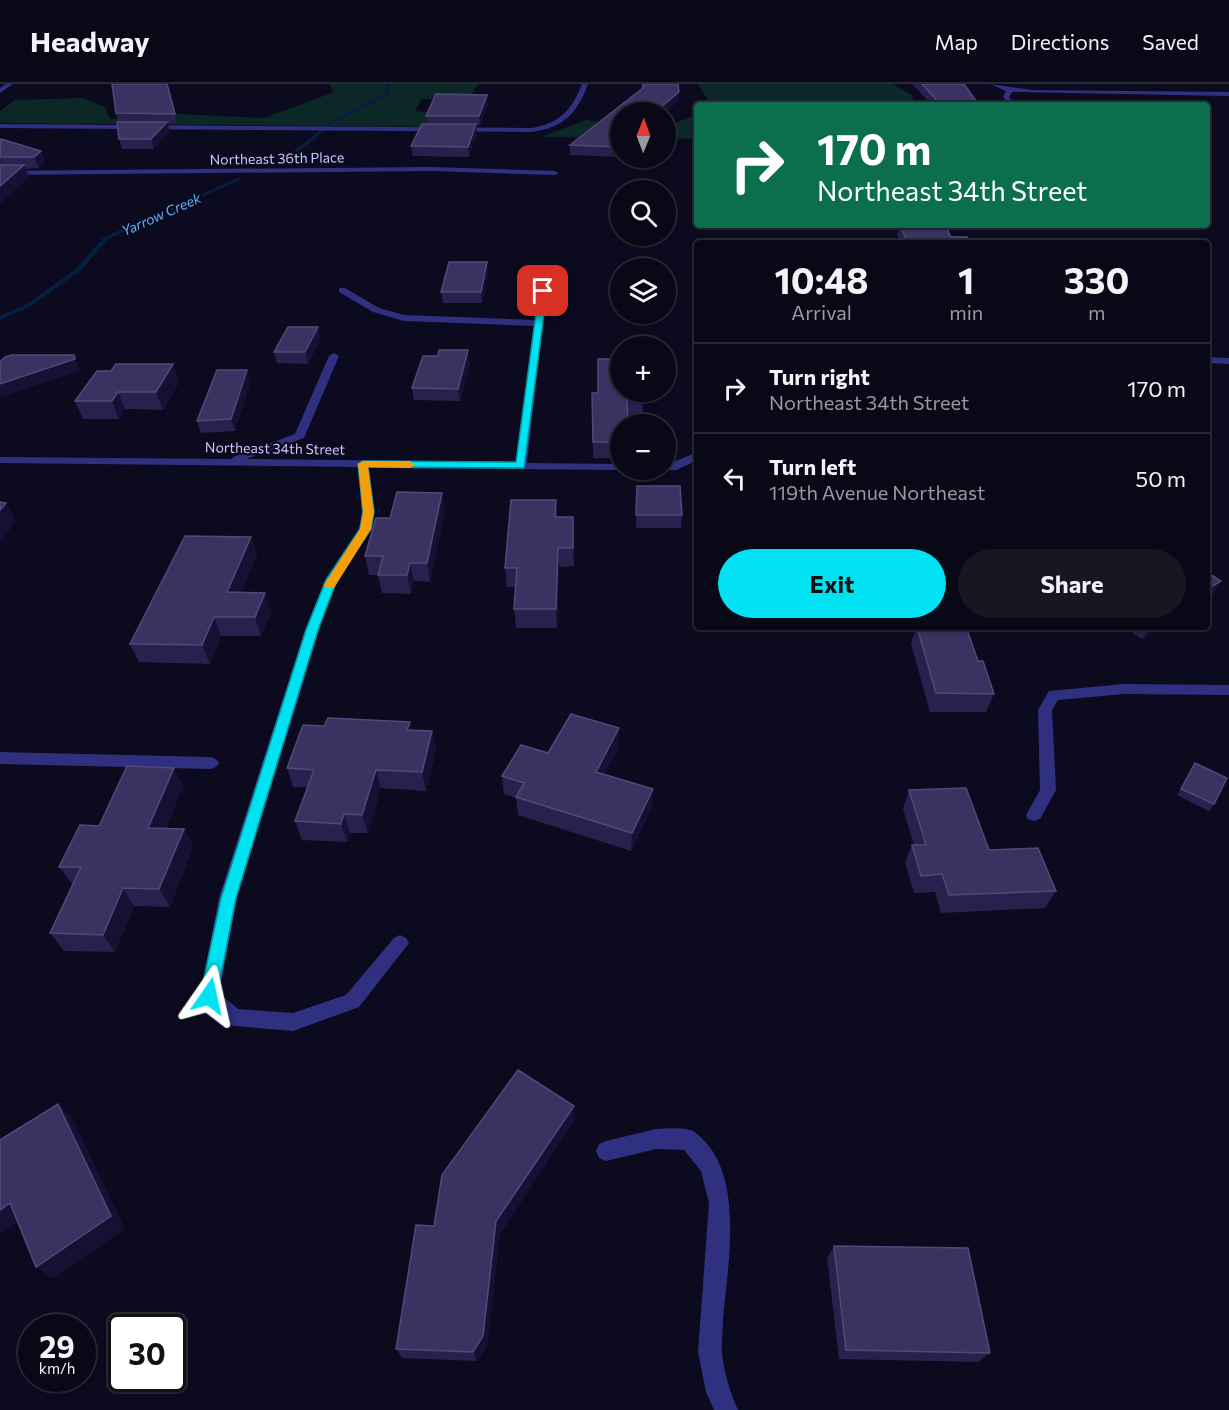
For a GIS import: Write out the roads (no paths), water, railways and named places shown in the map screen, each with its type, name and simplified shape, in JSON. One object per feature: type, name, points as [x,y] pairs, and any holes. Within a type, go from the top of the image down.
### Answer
[{"type":"street","points":[[0,91],[10,84]]},
{"type":"street","points":[[0,126],[531,130],[550,127],[562,118],[582,94],[585,84]]},
{"type":"street","points":[[993,84],[1010,90],[1229,94]]},
{"type":"street","points":[[1170,84],[1183,94]]},
{"type":"street","points":[[1010,90],[1006,97],[1010,102]]},
{"type":"street","name":"Northeast 36th Place","points":[[0,173],[387,169],[555,173]]},
{"type":"street","points":[[342,291],[376,310],[404,318],[539,323]]},
{"type":"street","points":[[520,466],[543,291]]},
{"type":"street","points":[[229,463],[300,436],[334,356]]},
{"type":"street","points":[[1210,360],[1229,361]]},
{"type":"street","points":[[676,465],[694,457]]},
{"type":"street","name":"Northeast 34th Street","points":[[0,460],[610,467]]},
{"type":"street","points":[[363,464],[368,512],[365,529],[332,580],[312,630],[228,898],[209,996],[234,1017],[293,1022],[351,1001],[400,943]]},
{"type":"street","points":[[1034,815],[1048,790],[1045,710],[1054,695],[1124,689],[1229,690]]},
{"type":"street","points":[[0,758],[211,763]]},
{"type":"street","points":[[606,1151],[656,1139],[688,1140],[710,1166],[720,1203],[710,1352],[718,1392],[726,1410]]},
{"type":"waterway","name":"Yarrow Creek","points":[[285,161],[331,123],[387,94],[388,84]]},
{"type":"waterway","name":"Yarrow Creek","points":[[0,318],[29,305],[79,269],[106,238],[240,179]]}]
